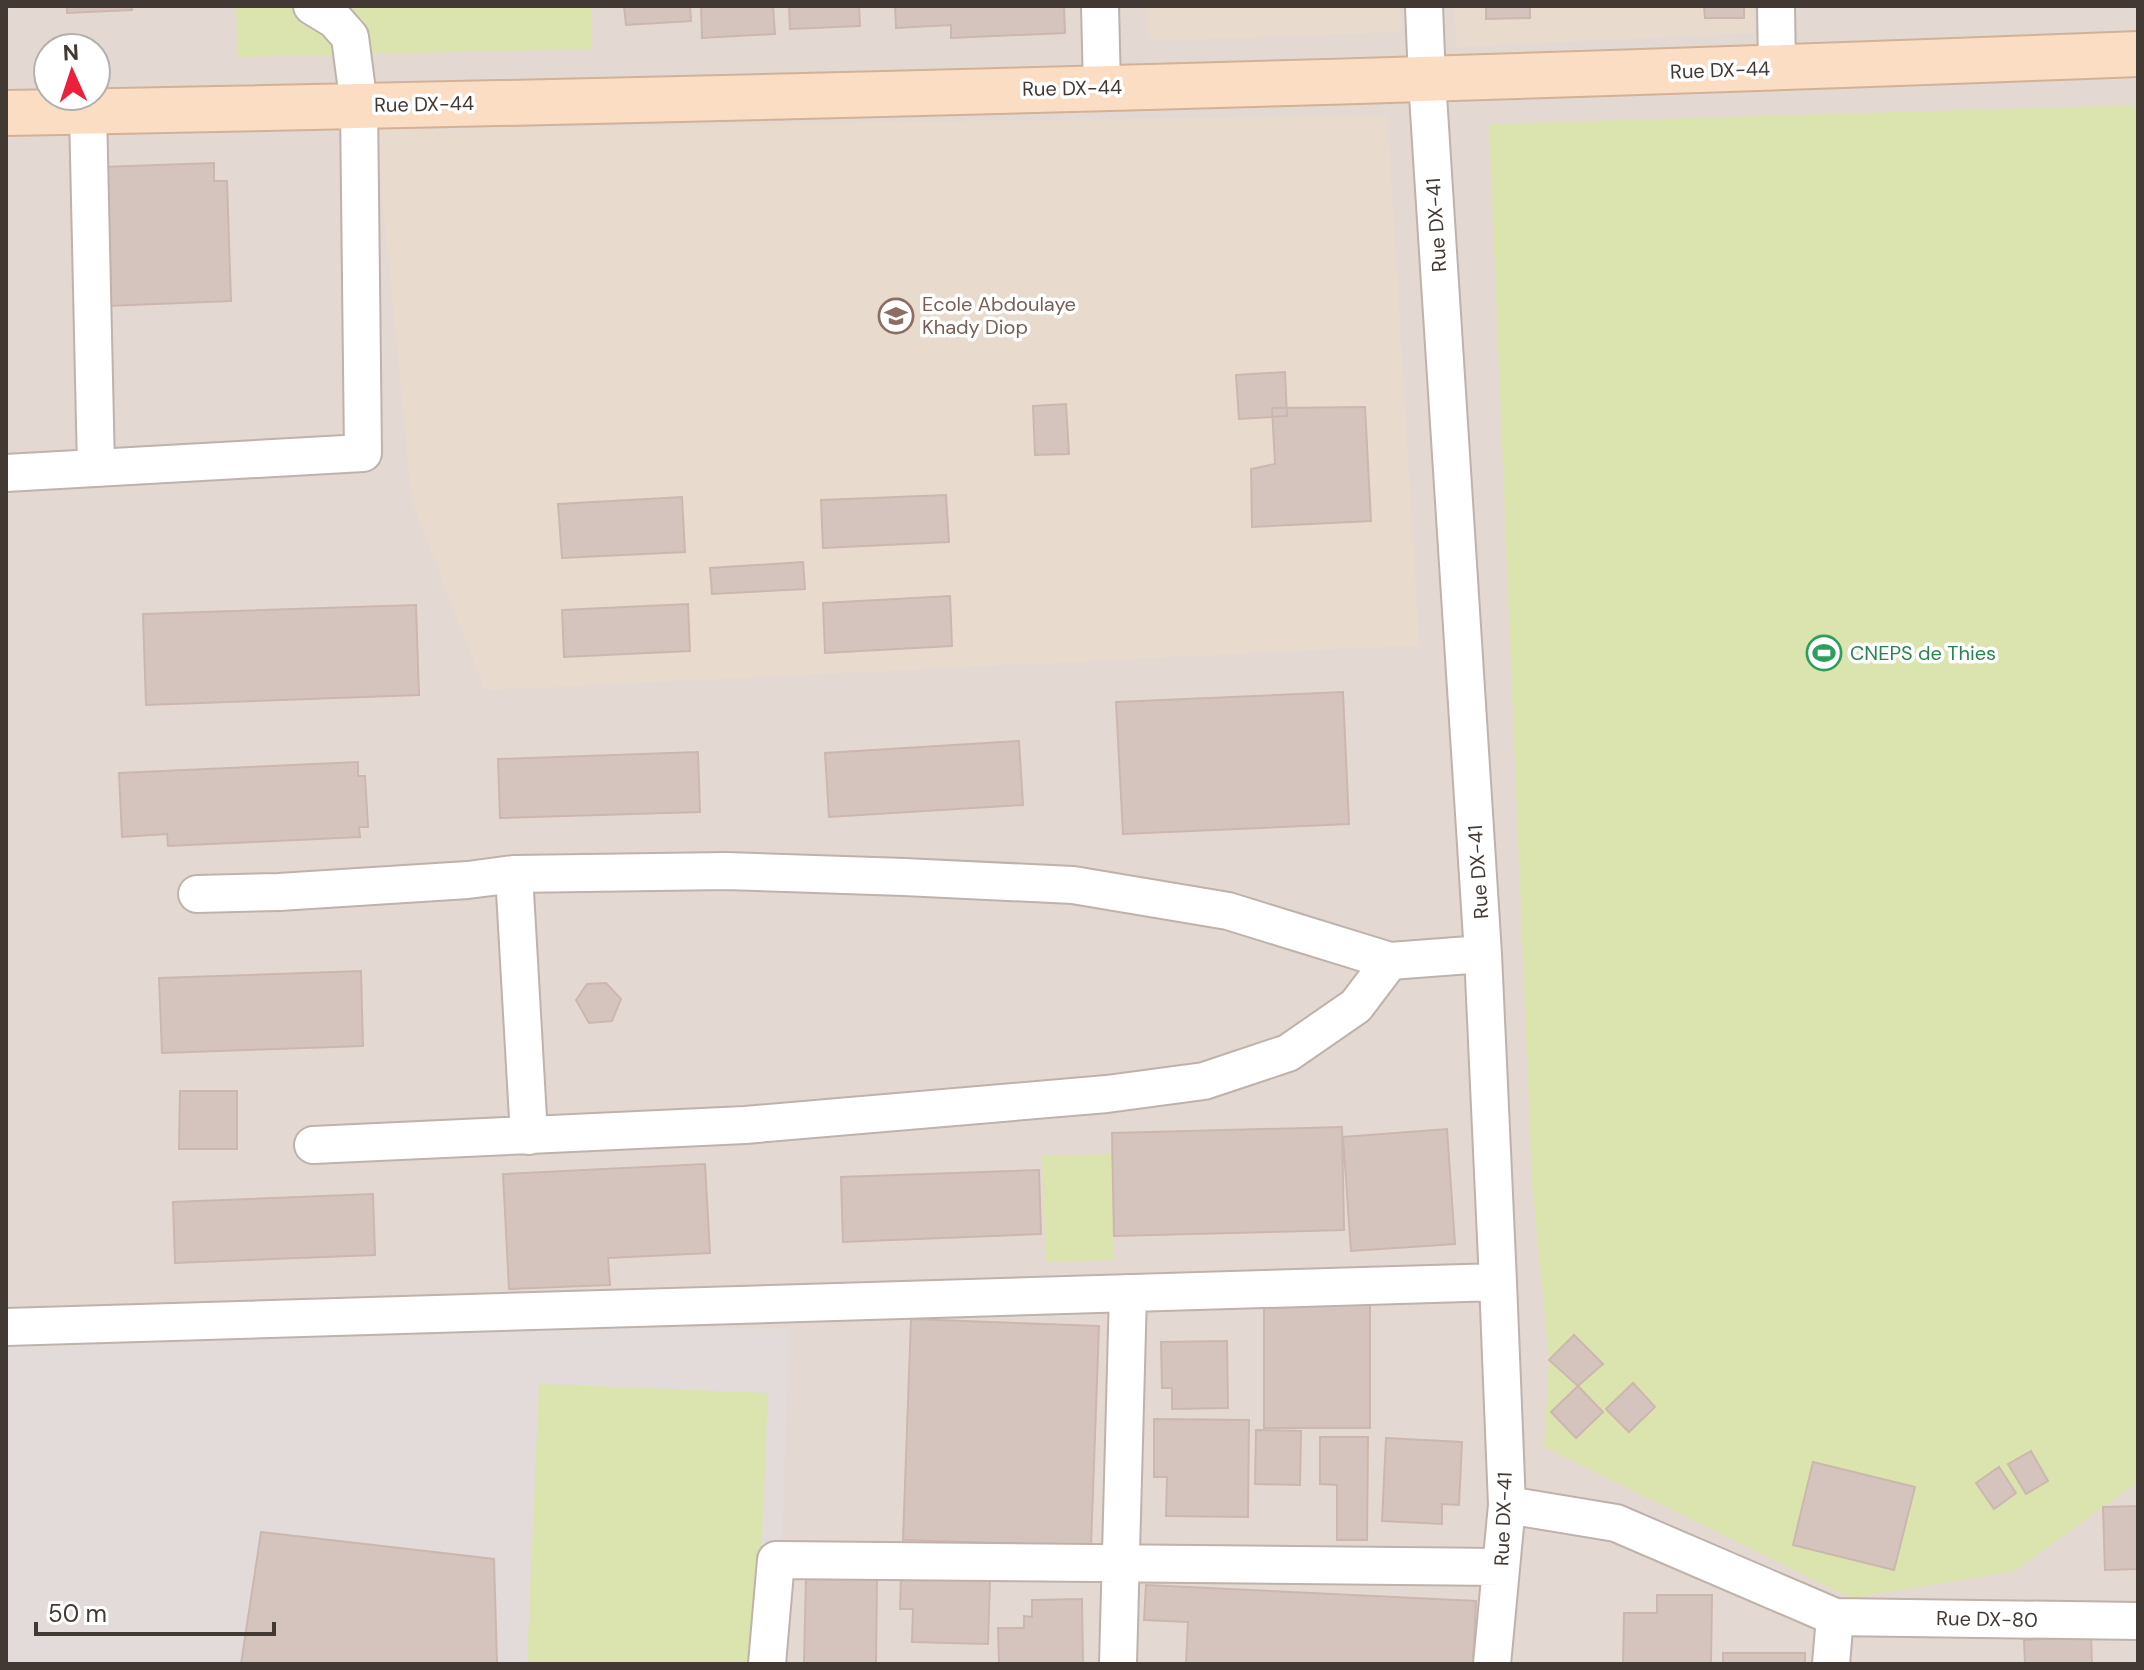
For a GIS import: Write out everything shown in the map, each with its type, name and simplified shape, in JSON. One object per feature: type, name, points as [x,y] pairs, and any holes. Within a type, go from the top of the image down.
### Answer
[{"type":"street","points":[[6,473],[363,453],[359,106],[350,37],[335,20],[312,6]]},
{"type":"street","points":[[1100,6],[1102,87]]},
{"type":"street","name":"Rue DX-41","points":[[1424,6],[1483,954],[1498,1282],[1507,1505],[1492,1664]]},
{"type":"street","points":[[1776,6],[1777,68]]},
{"type":"street","name":"Rue DX-44","points":[[112,111],[1427,80],[2138,54]]},
{"type":"street","name":"Rue DX-44","points":[[6,113],[47,112]]},
{"type":"street","points":[[88,112],[96,468]]},
{"type":"street","points":[[197,894],[279,892],[468,880],[514,874],[726,871],[1073,885],[1228,911],[1390,961],[1483,954]]},
{"type":"street","points":[[514,874],[529,1136]]},
{"type":"street","points":[[313,1145],[761,1124],[1107,1094],[1204,1081],[1288,1053],[1356,1006],[1390,961]]},
{"type":"street","points":[[6,1327],[1498,1282]]},
{"type":"street","points":[[1118,1664],[1128,1293]]},
{"type":"street","points":[[1507,1505],[1616,1523],[1835,1617],[1831,1664]]},
{"type":"street","points":[[767,1664],[776,1560],[1501,1567]]},
{"type":"street","name":"Rue DX-80","points":[[1835,1617],[2138,1621]]},
{"type":"shaded area","points":[[6,6],[2138,6],[2138,1664],[778,1664],[6,1324]]},
{"type":"shaded area","points":[[1147,6],[1400,6],[1401,32],[1149,41]]},
{"type":"shaded area","points":[[1454,6],[1754,6],[1754,33],[1457,47]]},
{"type":"shaded area","name":"Ecole Abdoulaye Khady Diop","points":[[1387,115],[1419,645],[485,690],[412,501],[376,130]]},
{"type":"shaded area","points":[[6,1324],[789,1329],[778,1664],[6,1664]]},
{"type":"green space","points":[[236,6],[591,6],[592,49],[238,57]]},
{"type":"green space","name":"CNEPS de Thies","points":[[2138,105],[2138,1482],[2014,1571],[1851,1598],[1544,1447],[1549,1360],[1532,1182],[1489,124]]},
{"type":"green space","points":[[1111,1154],[1114,1260],[1046,1262],[1042,1156]]},
{"type":"green space","points":[[539,1384],[768,1393],[757,1664],[527,1664]]},
{"type":"building","points":[[67,6],[132,6],[132,10],[67,13]]},
{"type":"building","points":[[624,6],[690,6],[691,21],[626,25]]},
{"type":"building","points":[[701,6],[773,6],[775,34],[702,38]]},
{"type":"building","points":[[789,6],[859,6],[860,26],[790,29]]},
{"type":"building","points":[[895,6],[1064,6],[1065,33],[951,38],[951,25],[896,28]]},
{"type":"building","points":[[1486,6],[1530,6],[1530,18],[1486,19]]},
{"type":"building","points":[[1704,6],[1744,6],[1744,18],[1705,18]]},
{"type":"building","points":[[214,163],[214,181],[227,181],[231,301],[107,306],[102,167]]},
{"type":"building","points":[[1285,372],[1287,416],[1239,419],[1236,375]]},
{"type":"building","points":[[1066,404],[1069,454],[1035,455],[1033,406]]},
{"type":"building","points":[[1365,407],[1371,521],[1252,527],[1251,469],[1275,464],[1272,408]]},
{"type":"building","points":[[946,495],[949,542],[823,548],[821,500]]},
{"type":"building","points":[[682,497],[685,552],[562,558],[558,504]]},
{"type":"building","points":[[803,562],[805,589],[712,594],[710,568]]},
{"type":"building","points":[[950,596],[952,646],[825,653],[823,603]]},
{"type":"building","points":[[688,604],[690,651],[564,657],[562,610]]},
{"type":"building","points":[[416,605],[419,695],[146,705],[143,614]]},
{"type":"building","points":[[1343,692],[1349,824],[1123,834],[1116,702]]},
{"type":"building","points":[[1019,741],[1023,805],[829,817],[825,753]]},
{"type":"building","points":[[698,752],[700,812],[500,818],[498,759]]},
{"type":"building","points":[[358,762],[358,776],[365,776],[368,827],[359,827],[360,837],[168,846],[167,834],[122,837],[119,773]]},
{"type":"building","points":[[361,971],[363,1046],[162,1053],[159,978]]},
{"type":"building","points":[[606,983],[621,999],[612,1021],[589,1023],[576,1000],[587,984]]},
{"type":"building","points":[[180,1091],[237,1091],[237,1149],[179,1149]]},
{"type":"building","points":[[1342,1127],[1344,1230],[1114,1236],[1112,1133]]},
{"type":"building","points":[[1447,1129],[1455,1244],[1351,1251],[1343,1137]]},
{"type":"building","points":[[705,1164],[710,1253],[608,1258],[610,1285],[509,1289],[503,1174]]},
{"type":"building","points":[[1039,1170],[1041,1234],[843,1242],[841,1177]]},
{"type":"building","points":[[373,1194],[375,1255],[175,1263],[173,1202]]},
{"type":"building","points":[[1264,1303],[1370,1303],[1370,1428],[1264,1428]]},
{"type":"building","points":[[911,1319],[1099,1326],[1091,1546],[903,1540]]},
{"type":"building","points":[[1574,1335],[1603,1364],[1578,1386],[1549,1360]]},
{"type":"building","points":[[1227,1341],[1228,1408],[1172,1409],[1172,1388],[1162,1388],[1161,1342]]},
{"type":"building","points":[[1633,1383],[1655,1407],[1629,1432],[1606,1409]]},
{"type":"building","points":[[1578,1386],[1603,1412],[1576,1438],[1551,1412]]},
{"type":"building","points":[[1154,1419],[1249,1420],[1248,1517],[1166,1516],[1167,1477],[1154,1477]]},
{"type":"building","points":[[1256,1430],[1301,1431],[1300,1485],[1255,1484]]},
{"type":"building","points":[[1320,1437],[1368,1437],[1367,1540],[1337,1540],[1337,1485],[1320,1484]]},
{"type":"building","points":[[1386,1438],[1462,1442],[1459,1505],[1442,1504],[1442,1524],[1382,1521]]},
{"type":"building","points":[[2031,1451],[2048,1481],[2026,1494],[2008,1464]]},
{"type":"building","points":[[1813,1462],[1915,1487],[1894,1570],[1793,1545]]},
{"type":"building","points":[[1999,1467],[2016,1493],[1994,1509],[1976,1483]]},
{"type":"building","points":[[2138,1506],[2138,1569],[2105,1570],[2103,1507]]},
{"type":"building","points":[[261,1532],[494,1559],[497,1664],[241,1664]]},
{"type":"building","points":[[806,1576],[877,1577],[876,1664],[804,1664]]},
{"type":"building","points":[[901,1577],[990,1580],[988,1644],[912,1642],[913,1609],[900,1609]]},
{"type":"building","points":[[1146,1585],[1476,1601],[1473,1664],[1186,1664],[1188,1622],[1144,1620]]},
{"type":"building","points":[[1657,1595],[1712,1595],[1711,1664],[1623,1664],[1624,1613],[1657,1613]]},
{"type":"building","points":[[1082,1599],[1083,1664],[999,1664],[998,1628],[1024,1628],[1024,1616],[1032,1617],[1032,1600]]},
{"type":"building","points":[[2091,1636],[2092,1664],[2025,1664],[2024,1640]]},
{"type":"building","points":[[1723,1653],[1805,1653],[1805,1664],[1723,1664]]},
{"type":"place","name":"Ecole Abdoulaye Khady Diop","points":[[896,316]]},
{"type":"place","name":"CNEPS de Thies","points":[[1824,653]]}]
